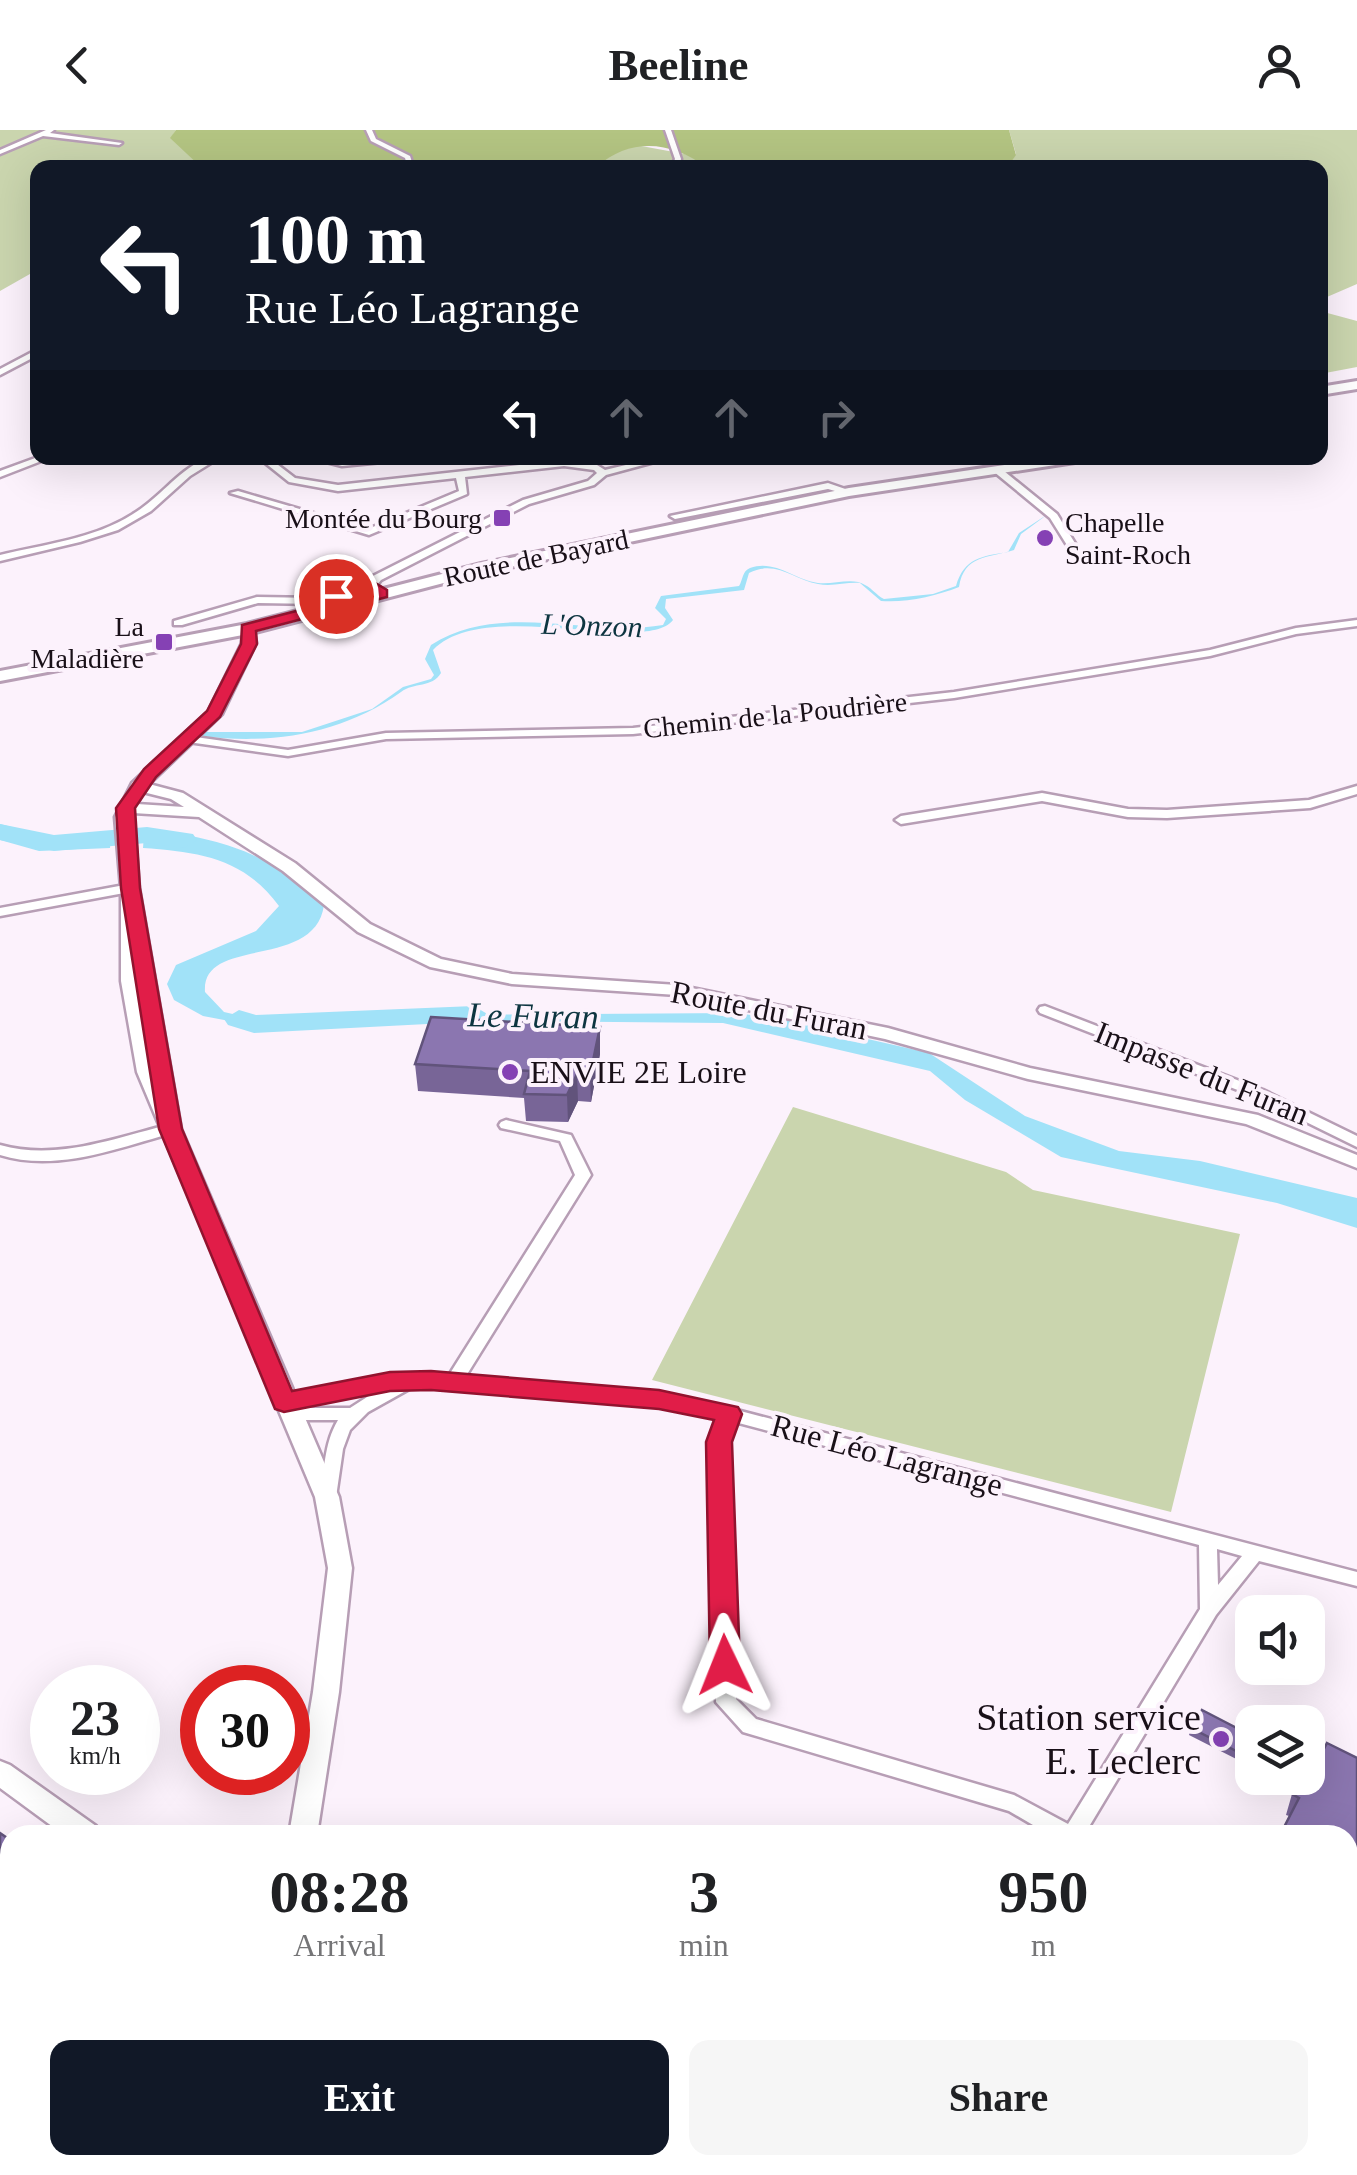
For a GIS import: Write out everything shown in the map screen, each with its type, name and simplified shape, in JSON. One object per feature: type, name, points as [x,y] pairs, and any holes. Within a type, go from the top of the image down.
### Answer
[{"type":"main road","points":[[1328,390],[1357,385]]},
{"type":"main road","name":"Route de Bayard","points":[[0,676],[248,629],[377,589],[849,492],[1025,465]]},
{"type":"main road","points":[[248,629],[250,641],[214,714],[138,786],[126,808],[124,829],[130,888],[127,937],[132,1000],[149,1091],[170,1129],[327,1497],[340,1568],[326,1692],[304,1825]]},
{"type":"main road","name":"Route du Furan","points":[[138,786],[178,796],[289,867],[364,928],[436,964],[512,980],[676,990],[888,1034],[1042,1076],[1251,1118],[1357,1162]]},
{"type":"main road","name":"Route du Furan","points":[[126,808],[182,810],[208,816]]},
{"type":"main road","points":[[0,1774],[72,1825]]},
{"type":"street","points":[[369,130],[373,140],[409,160]]},
{"type":"street","points":[[668,130],[678,160]]},
{"type":"street","points":[[0,152],[44,131],[119,143]]},
{"type":"street","points":[[0,372],[30,355]]},
{"type":"street","points":[[0,474],[30,463]]},
{"type":"street","points":[[0,558],[126,521],[147,510],[195,465]]},
{"type":"street","points":[[273,465],[292,480],[327,487],[548,465]]},
{"type":"street","points":[[577,465],[603,473]]},
{"type":"street","points":[[178,623],[257,600],[318,600],[377,589],[376,578],[526,502],[590,484],[603,473],[636,465]]},
{"type":"street","points":[[996,469],[1050,512],[1073,548]]},
{"type":"street","points":[[235,494],[369,532],[464,492],[461,476]]},
{"type":"street","points":[[675,516],[828,486],[849,492]]},
{"type":"street","name":"Chemin de la Poudrière","points":[[188,739],[288,753],[386,736],[532,736],[671,728],[954,695],[1210,653],[1296,631],[1357,623]]},
{"type":"street","points":[[901,820],[1030,798],[1062,798],[1128,813],[1167,814],[1310,804],[1357,790]]},
{"type":"street","points":[[0,912],[130,888]]},
{"type":"street","name":"Impasse du Furan","points":[[1045,1010],[1258,1092],[1357,1142]]},
{"type":"street","points":[[454,1381],[582,1175],[566,1138],[506,1125]]},
{"type":"street","points":[[0,1150],[17,1159],[49,1156],[170,1129]]},
{"type":"street","name":"Rue Léo Lagrange","points":[[288,1408],[390,1381],[454,1381],[659,1399],[1357,1579]]},
{"type":"street","name":"Rue Léo Lagrange","points":[[288,1408],[353,1414],[409,1382]]},
{"type":"street","points":[[327,1497],[334,1479],[334,1444],[353,1414]]},
{"type":"street","points":[[729,1414],[719,1442],[726,1702],[750,1726],[1014,1804],[1053,1825]]},
{"type":"street","points":[[1208,1540],[1209,1610]]},
{"type":"street","points":[[1077,1825],[1209,1610],[1256,1553]]},
{"type":"green space","points":[[0,130],[176,130],[171,138],[195,160],[30,160],[30,274],[0,291]]},
{"type":"green space","points":[[176,130],[1009,130],[1016,155],[1013,160],[695,160],[651,146],[623,151],[606,160],[193,160],[170,138]]},
{"type":"green space","points":[[1009,130],[1357,130],[1357,284],[1328,297],[1328,160],[1012,160],[1016,154]]},
{"type":"green space","points":[[636,145],[690,155],[697,160],[606,160]]},
{"type":"green space","points":[[1328,313],[1357,321],[1357,367],[1328,372]]},
{"type":"green space","points":[[793,1107],[1006,1172],[1033,1190],[1240,1234],[1171,1512],[652,1380]]},
{"type":"water","points":[[1048,514],[1021,534],[1014,550],[1008,552],[1019,533]]},
{"type":"water","points":[[1004,553],[972,563],[959,587],[931,596],[881,601],[860,583],[884,599],[933,594],[956,586],[964,569],[975,560]]},
{"type":"water","points":[[759,566],[776,568],[818,583],[860,583],[818,584],[785,572],[759,569],[749,573],[744,590],[666,599],[665,608],[673,620],[657,629],[631,632],[524,626],[457,635],[433,650],[441,673],[437,678],[406,689],[378,706],[355,718],[331,727],[280,737],[201,736],[205,732],[302,732],[372,709],[403,687],[431,679],[434,675],[425,659],[431,645],[458,632],[486,625],[663,625],[666,619],[655,608],[661,596],[739,586],[745,571]]},
{"type":"water","points":[[0,824],[55,838],[111,835],[110,848],[39,851],[0,840]]},
{"type":"water","points":[[156,830],[246,852],[284,873],[324,905],[316,925],[301,938],[221,964],[209,975],[205,992],[224,1012],[263,1021],[410,1015],[736,1013],[780,1019],[929,1053],[1025,1116],[1119,1151],[1200,1161],[1357,1198],[1357,1228],[1277,1203],[1061,1157],[965,1100],[930,1071],[723,1023],[418,1020],[266,1028],[203,1016],[174,1000],[167,984],[176,965],[256,931],[279,906],[251,877],[219,860],[143,848],[144,834]]},
{"type":"building","points":[[431,1017],[600,1027],[590,1075],[577,1074],[567,1095],[524,1094],[530,1071],[415,1064]]},
{"type":"building","points":[[1202,1710],[1235,1727],[1235,1750],[1191,1728]]},
{"type":"building","points":[[1327,1743],[1357,1758],[1357,1825],[1285,1825],[1299,1798],[1294,1795],[1325,1795]]},
{"type":"waterway","name":"Le Furan","points":[[0,832],[54,843],[147,835],[184,840]]},
{"type":"waterway","name":"Le Furan","points":[[239,1019],[254,1024],[474,1015]]},
{"type":"place","name":"Montée du Bourg","points":[[502,518]]},
{"type":"place","name":"Chapelle Saint-Roch","points":[[1045,538]]},
{"type":"place","name":"La Maladière","points":[[164,642]]},
{"type":"place","name":"ENVIE 2E Loire","points":[[510,1072]]},
{"type":"place","name":"Station service E. Leclerc","points":[[1221,1739]]},
{"type":"route","points":[[336,596],[348,588],[372,585],[382,594],[248,629],[249,644],[214,714],[150,773],[126,808],[124,829],[130,888],[148,976],[170,1129],[284,1402],[390,1381],[431,1380],[659,1399],[729,1414],[719,1442],[725,1665]]},
{"type":"water label","name":"L'Onzon","points":[[592,625]]}]
